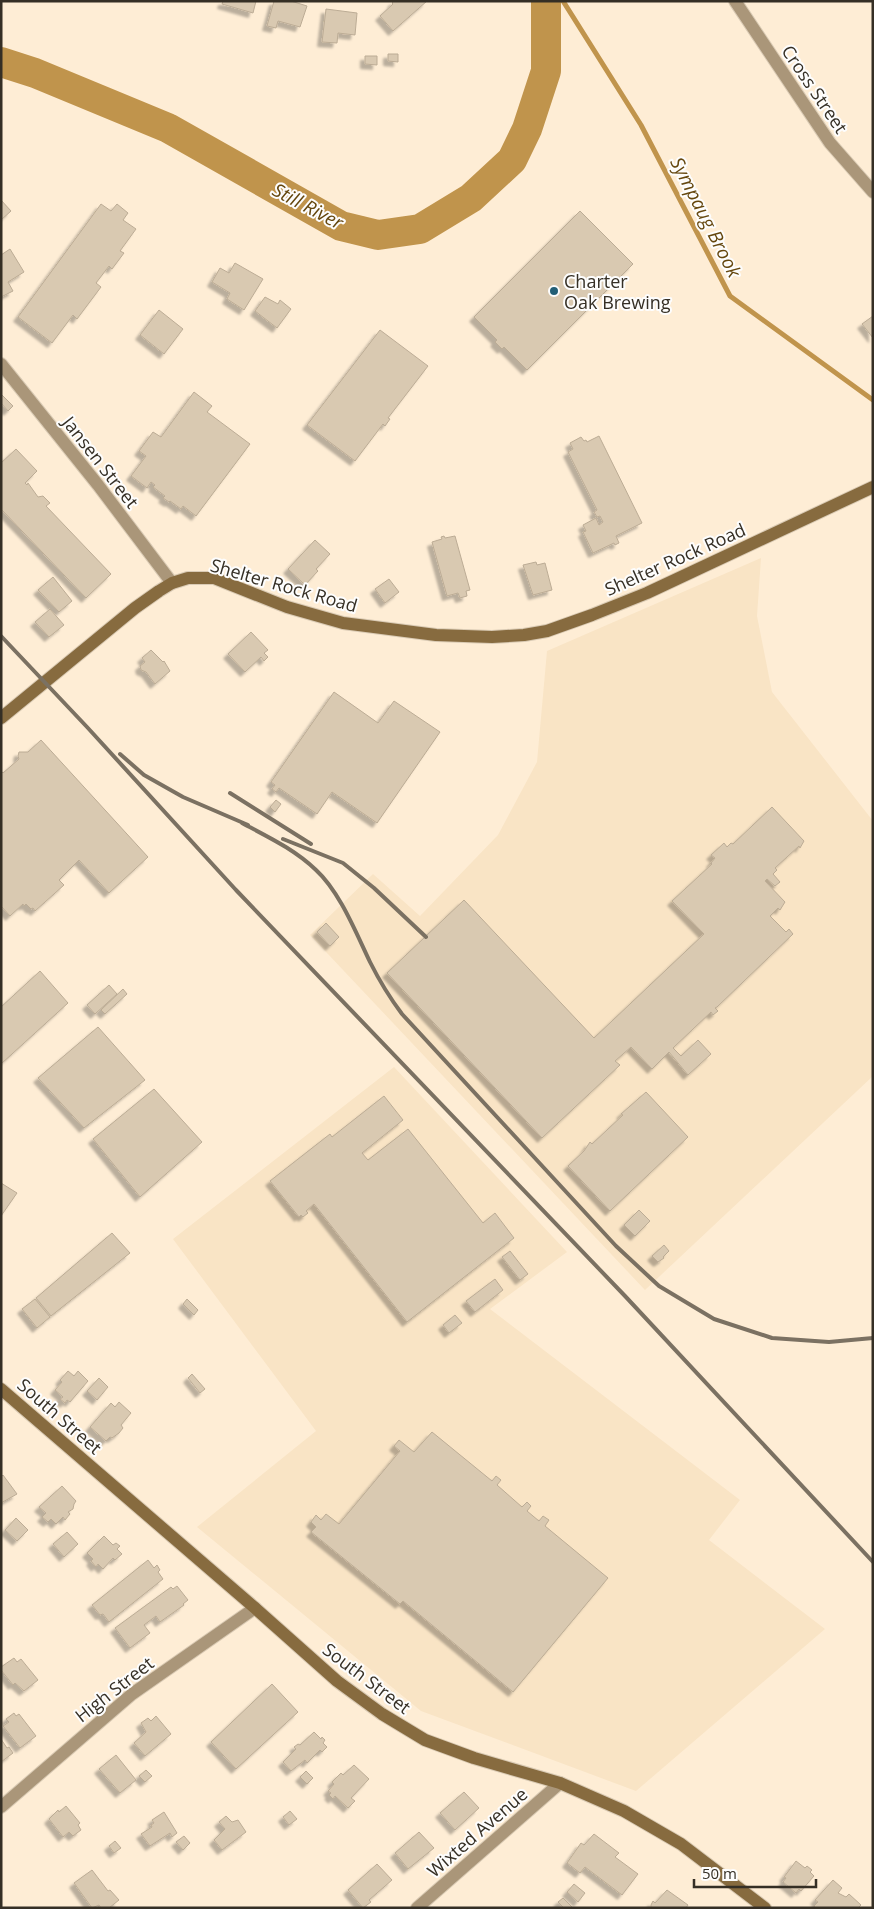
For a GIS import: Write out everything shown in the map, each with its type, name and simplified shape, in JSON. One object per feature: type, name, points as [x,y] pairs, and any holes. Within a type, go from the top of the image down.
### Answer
[{"type":"street","name":"Cross Street","points":[[735,1],[830,143],[873,192]]},
{"type":"street","name":"Jansen Street","points":[[1,364],[98,484],[172,582]]},
{"type":"street","name":"Shelter Rock Road","points":[[1,718],[135,608],[172,582],[188,578],[214,578],[286,607],[343,623],[464,636],[524,635],[547,631],[647,593],[873,487]]},
{"type":"street","name":"South Street","points":[[1,1390],[337,1681],[382,1714],[425,1740],[474,1758],[560,1783],[624,1812],[681,1844],[765,1908]]},
{"type":"street","name":"High Street","points":[[1,1807],[132,1694],[255,1608]]},
{"type":"street","name":"Wixted Avenue","points":[[417,1908],[560,1783]]},
{"type":"shaded area","points":[[761,558],[757,616],[772,692],[873,821],[873,1076],[645,1290],[310,935],[373,874],[420,916],[498,835],[537,762],[547,651]]},
{"type":"shaded area","points":[[394,1067],[567,1252],[490,1309],[740,1500],[709,1540],[825,1629],[636,1791],[421,1711],[197,1527],[316,1431],[173,1239]]},
{"type":"building","points":[[223,1],[256,1],[253,13],[222,4]]},
{"type":"building","points":[[274,1],[291,1],[307,6],[300,27],[278,21],[276,28],[267,26]]},
{"type":"building","points":[[394,1],[427,1],[393,31],[380,16]]},
{"type":"building","points":[[326,9],[357,13],[355,35],[338,33],[337,43],[322,42]]},
{"type":"building","points":[[388,54],[398,54],[398,62],[388,61]]},
{"type":"building","points":[[365,56],[377,56],[377,65],[365,64]]},
{"type":"building","points":[[1,200],[11,211],[1,220]]},
{"type":"building","points":[[101,204],[111,211],[117,204],[128,213],[123,220],[136,229],[120,251],[124,253],[112,269],[109,266],[96,283],[101,287],[77,319],[73,315],[52,343],[18,317]]},
{"type":"building","name":"Charter Oak Brewing","points":[[580,211],[633,264],[527,370],[504,347],[502,349],[495,342],[497,340],[474,317]]},
{"type":"building","points":[[10,249],[24,272],[8,282],[13,291],[1,297],[1,255]]},
{"type":"building","points":[[235,263],[263,279],[244,310],[227,299],[230,293],[212,282],[220,268],[229,273]]},
{"type":"building","points":[[265,297],[278,304],[280,300],[291,309],[277,328],[255,311]]},
{"type":"building","points":[[159,310],[183,329],[164,354],[140,335]]},
{"type":"building","points":[[873,316],[873,338],[862,324]]},
{"type":"building","points":[[380,330],[428,366],[388,418],[390,419],[385,426],[383,424],[355,461],[307,425]]},
{"type":"building","points":[[194,392],[212,406],[207,412],[250,444],[196,516],[183,506],[181,509],[163,498],[165,496],[153,487],[155,485],[151,482],[147,488],[131,476],[146,456],[139,451],[153,432],[161,437]]},
{"type":"building","points":[[1,394],[13,406],[8,411],[1,403]]},
{"type":"building","points":[[599,436],[642,523],[616,536],[619,543],[615,545],[614,543],[593,553],[583,532],[586,531],[583,525],[596,518],[599,525],[603,522],[600,516],[597,517],[594,512],[597,510],[568,452],[573,449],[570,443],[581,437],[587,442]]},
{"type":"building","points":[[16,449],[37,471],[25,483],[27,485],[28,483],[38,497],[43,496],[50,503],[46,506],[111,574],[86,598],[1,509],[1,463]]},
{"type":"building","points":[[444,536],[445,538],[455,536],[470,590],[466,591],[467,596],[460,598],[458,593],[447,596],[432,542],[442,539],[441,537]]},
{"type":"building","points":[[315,540],[330,554],[305,585],[288,569]]},
{"type":"building","points":[[536,562],[537,565],[545,563],[552,590],[533,595],[523,565]]},
{"type":"building","points":[[53,577],[72,601],[59,612],[38,590]]},
{"type":"building","points":[[389,579],[399,592],[385,603],[375,589]]},
{"type":"building","points":[[50,609],[64,625],[49,637],[35,622]]},
{"type":"building","points":[[251,632],[268,650],[264,653],[268,657],[264,661],[261,657],[245,672],[228,654]]},
{"type":"building","points":[[151,650],[164,661],[170,671],[155,684],[146,672],[141,670],[140,666],[145,662],[142,658]]},
{"type":"building","points":[[334,692],[378,723],[394,701],[440,732],[377,823],[332,792],[317,814],[279,788],[276,792],[272,789],[275,785],[271,782]]},
{"type":"building","points":[[41,740],[148,857],[109,893],[79,860],[59,880],[64,885],[35,911],[33,908],[31,909],[26,904],[24,906],[23,904],[10,916],[1,906],[1,771],[3,773],[19,759],[19,752],[28,752]]},
{"type":"building","points":[[276,800],[281,804],[275,812],[270,807]]},
{"type":"building","points":[[772,807],[804,841],[800,848],[799,846],[775,868],[777,870],[773,874],[780,882],[775,886],[767,879],[765,881],[785,902],[780,910],[778,908],[770,916],[786,932],[789,929],[793,934],[715,1008],[718,1011],[713,1015],[711,1012],[673,1048],[681,1056],[698,1040],[711,1054],[688,1075],[669,1052],[652,1069],[631,1047],[615,1061],[620,1065],[542,1138],[387,973],[464,900],[594,1038],[704,934],[672,901],[712,864],[715,858],[711,855],[724,843],[727,847],[731,843],[733,844]]},
{"type":"building","points":[[326,923],[339,937],[330,946],[317,932]]},
{"type":"building","points":[[40,971],[68,1003],[1,1064],[1,1007]]},
{"type":"building","points":[[109,985],[117,994],[95,1014],[87,1005]]},
{"type":"building","points":[[123,989],[127,994],[105,1014],[101,1010]]},
{"type":"building","points":[[98,1027],[145,1080],[84,1128],[38,1078]]},
{"type":"building","points":[[154,1089],[202,1142],[140,1197],[93,1139]]},
{"type":"building","points":[[646,1092],[688,1137],[610,1211],[568,1166],[584,1151],[590,1142],[592,1144]]},
{"type":"building","points":[[384,1096],[403,1120],[362,1153],[368,1160],[408,1129],[483,1223],[495,1213],[514,1238],[407,1322],[314,1204],[306,1211],[308,1213],[303,1217],[301,1215],[299,1217],[270,1181],[330,1134],[332,1137]]},
{"type":"building","points":[[1,1183],[17,1193],[1,1216]]},
{"type":"building","points":[[639,1210],[650,1221],[635,1236],[624,1225]]},
{"type":"building","points":[[112,1233],[130,1253],[51,1316],[36,1298]]},
{"type":"building","points":[[664,1245],[669,1251],[658,1262],[652,1256]]},
{"type":"building","points":[[510,1251],[528,1274],[520,1280],[502,1257]]},
{"type":"building","points":[[495,1279],[503,1290],[475,1312],[466,1301]]},
{"type":"building","points":[[35,1299],[50,1317],[37,1328],[22,1309]]},
{"type":"building","points":[[187,1299],[198,1310],[194,1315],[183,1304]]},
{"type":"building","points":[[455,1315],[462,1323],[449,1333],[443,1325]]},
{"type":"building","points":[[68,1371],[74,1376],[78,1371],[88,1381],[70,1402],[67,1400],[65,1403],[60,1399],[63,1397],[55,1390],[62,1382],[60,1380]]},
{"type":"building","points":[[192,1374],[205,1389],[200,1393],[188,1378]]},
{"type":"building","points":[[99,1378],[108,1387],[97,1400],[87,1391]]},
{"type":"building","points":[[119,1402],[131,1413],[121,1425],[123,1428],[119,1433],[106,1441],[90,1427],[111,1403],[115,1407]]},
{"type":"building","points":[[432,1432],[492,1481],[496,1476],[501,1480],[497,1485],[522,1507],[527,1502],[531,1506],[527,1511],[539,1521],[543,1516],[549,1520],[545,1526],[608,1578],[513,1692],[403,1601],[400,1604],[311,1532],[316,1527],[311,1522],[316,1515],[321,1520],[326,1514],[339,1524],[400,1451],[394,1446],[399,1440],[414,1452]]},
{"type":"building","points":[[3,1475],[17,1494],[1,1503],[1,1477]]},
{"type":"building","points":[[62,1486],[76,1501],[73,1509],[68,1512],[70,1514],[65,1520],[63,1517],[56,1524],[51,1519],[48,1522],[42,1517],[46,1513],[39,1507]]},
{"type":"building","points":[[16,1518],[28,1530],[17,1541],[5,1530]]},
{"type":"building","points":[[67,1532],[78,1544],[64,1557],[53,1544]]},
{"type":"building","points":[[104,1536],[113,1545],[116,1543],[120,1546],[117,1549],[122,1554],[115,1560],[113,1558],[103,1569],[98,1564],[96,1567],[91,1561],[93,1559],[87,1553]]},
{"type":"building","points":[[148,1560],[154,1568],[157,1565],[160,1570],[158,1572],[163,1579],[109,1622],[92,1605]]},
{"type":"building","points":[[177,1586],[188,1600],[160,1622],[156,1616],[144,1625],[150,1633],[130,1648],[115,1628],[171,1587],[173,1589]]},
{"type":"building","points":[[14,1658],[17,1662],[21,1659],[38,1680],[24,1691],[15,1683],[13,1685],[1,1670],[1,1667]]},
{"type":"building","points":[[272,1684],[298,1712],[236,1769],[211,1742]]},
{"type":"building","points":[[14,1713],[16,1716],[19,1714],[36,1736],[20,1748],[3,1726],[9,1722],[6,1719]]},
{"type":"building","points":[[156,1716],[171,1734],[145,1756],[134,1743],[146,1732],[141,1723],[148,1718],[151,1721]]},
{"type":"building","points":[[314,1732],[321,1739],[322,1737],[325,1740],[323,1743],[327,1747],[322,1752],[320,1750],[307,1763],[305,1760],[291,1771],[283,1762],[296,1749],[294,1747],[298,1744],[300,1745]]},
{"type":"building","points":[[1,1739],[13,1753],[1,1762]]},
{"type":"building","points":[[116,1755],[136,1780],[120,1793],[99,1769]]},
{"type":"building","points":[[354,1765],[369,1779],[351,1798],[355,1801],[348,1808],[335,1796],[333,1799],[328,1791],[334,1784],[332,1782],[341,1773],[343,1775]]},
{"type":"building","points":[[146,1770],[152,1776],[145,1782],[139,1776]]},
{"type":"building","points":[[306,1771],[313,1778],[307,1784],[300,1777]]},
{"type":"building","points":[[464,1792],[479,1808],[455,1830],[440,1813]]},
{"type":"building","points":[[66,1806],[80,1823],[78,1825],[81,1830],[73,1836],[69,1832],[63,1837],[49,1819],[58,1810],[59,1812]]},
{"type":"building","points":[[290,1811],[297,1819],[289,1825],[283,1817]]},
{"type":"building","points":[[164,1812],[177,1833],[172,1837],[170,1833],[150,1846],[141,1834],[152,1827],[151,1825],[154,1823],[152,1820]]},
{"type":"building","points":[[226,1816],[232,1822],[238,1820],[246,1832],[222,1850],[214,1840],[225,1829],[219,1822]]},
{"type":"building","points":[[419,1832],[434,1848],[408,1869],[395,1853]]},
{"type":"building","points":[[594,1834],[619,1853],[615,1857],[638,1874],[622,1895],[585,1867],[580,1873],[567,1863],[581,1843],[584,1845]]},
{"type":"building","points":[[184,1836],[190,1843],[183,1850],[176,1842]]},
{"type":"building","points":[[115,1841],[121,1848],[114,1853],[109,1846]]},
{"type":"building","points":[[796,1861],[805,1868],[807,1866],[812,1870],[810,1872],[814,1876],[801,1891],[799,1889],[796,1893],[783,1882],[786,1878],[784,1877]]},
{"type":"building","points":[[377,1864],[392,1880],[369,1900],[371,1902],[363,1908],[348,1890]]},
{"type":"building","points":[[92,1870],[108,1891],[110,1890],[119,1900],[109,1908],[101,1908],[99,1905],[92,1908],[74,1883]]},
{"type":"building","points":[[833,1880],[842,1888],[838,1893],[846,1897],[849,1894],[861,1905],[858,1908],[816,1908],[814,1906],[818,1902],[815,1900]]},
{"type":"building","points":[[574,1884],[585,1893],[578,1902],[567,1892]]},
{"type":"building","points":[[667,1890],[688,1905],[686,1908],[651,1908],[653,1901],[655,1903]]},
{"type":"building","points":[[563,1898],[571,1908],[564,1908],[558,1902]]},
{"type":"waterway","name":"Still River","points":[[1,62],[35,73],[168,128],[341,226],[378,235],[420,229],[471,198],[512,160],[527,129],[546,71],[546,1]]},
{"type":"waterway","name":"Sympaug Brook","points":[[563,1],[641,125],[730,296],[873,400]]},
{"type":"railway","points":[[1,636],[236,890],[625,1296],[873,1562]]},
{"type":"railway","points":[[120,754],[144,775],[183,797],[248,825]]},
{"type":"railway","points":[[230,793],[311,844]]},
{"type":"railway","points":[[242,823],[290,850],[325,879],[347,913],[381,982],[402,1014],[616,1246],[659,1286],[714,1319],[772,1338],[829,1342],[873,1338]]},
{"type":"railway","points":[[283,839],[343,863],[374,888],[426,937]]},
{"type":"place","name":"Charter Oak Brewing","points":[[554,291]]}]
